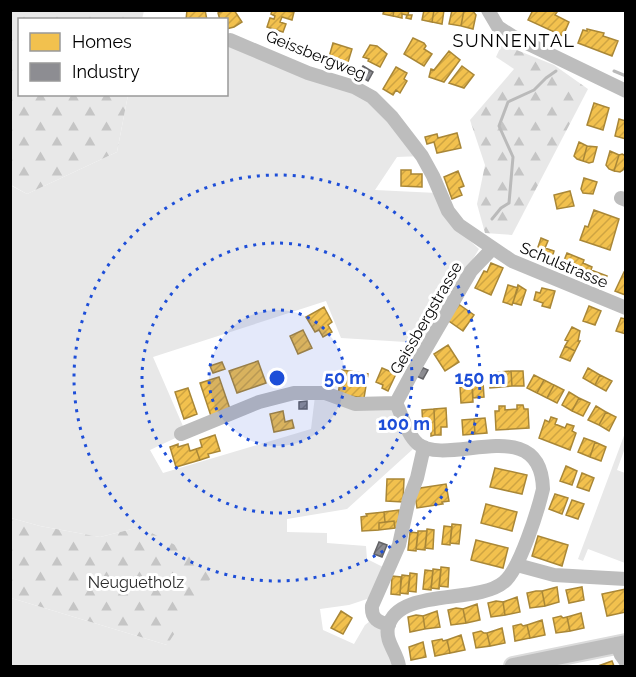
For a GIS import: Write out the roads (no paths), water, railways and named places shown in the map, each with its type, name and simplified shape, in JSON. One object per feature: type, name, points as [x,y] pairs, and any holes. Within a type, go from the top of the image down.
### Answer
[{"type":"main road","points":[[513,666],[621,644]]},
{"type":"street","points":[[488,10],[498,27],[512,36],[626,91]]},
{"type":"street","name":"Geissbergweg","points":[[230,40],[308,73],[354,87],[372,97],[392,117],[425,160],[453,219],[492,249]]},
{"type":"street","name":"Schulstrasse","points":[[492,249],[524,267],[626,308]]},
{"type":"street","name":"Geissbergstrasse","points":[[396,403],[471,271],[492,249]]},
{"type":"street","points":[[181,434],[259,402],[294,393],[324,393],[360,405],[396,403],[413,438],[424,447],[440,450],[506,446],[519,449],[536,463],[542,476],[543,489],[517,565],[509,577],[495,588],[408,606],[397,612],[389,626],[388,640],[399,666]]},
{"type":"street","points":[[389,626],[374,618],[372,606],[399,545],[424,447]]},
{"type":"street","points":[[517,565],[554,575],[626,579]]},
{"type":"street","points":[[621,644],[621,655],[626,662]]},
{"type":"waterway","points":[[492,219],[501,208],[509,203],[513,157],[499,126],[508,102],[534,90],[556,71]]},
{"type":"waterway","points":[[614,71],[626,76]]},
{"type":"district","name":"SUNNENTAL","points":[[514,40]]},
{"type":"park label","name":"Neuguetholz","points":[[136,582]]}]
